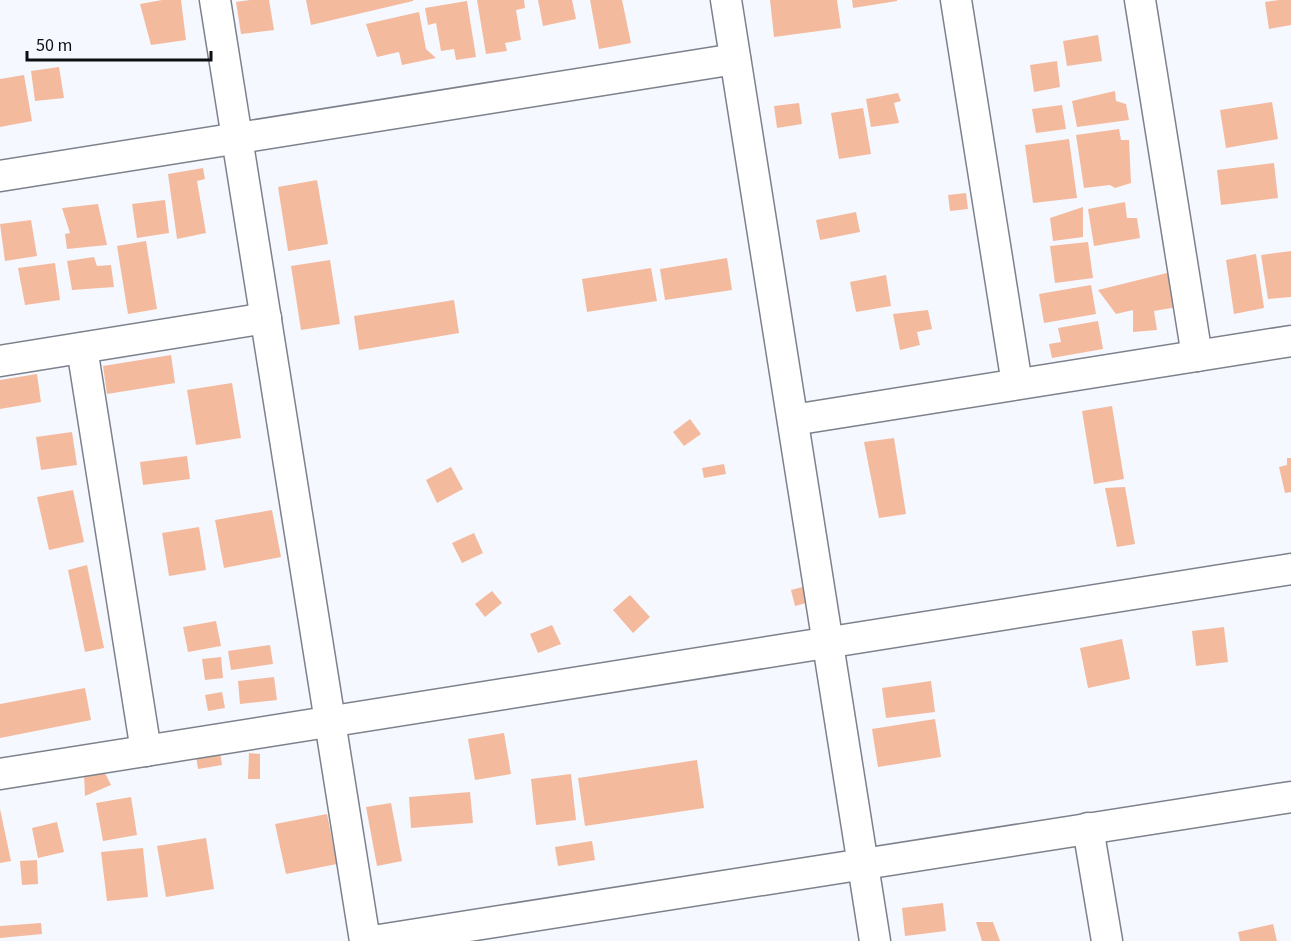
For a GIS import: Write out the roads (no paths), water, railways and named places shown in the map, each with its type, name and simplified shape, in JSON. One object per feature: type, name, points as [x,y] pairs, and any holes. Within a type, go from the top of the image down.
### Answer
[{"type":"street","points":[[215,0],[365,941]]},
{"type":"street","points":[[726,0],[875,941]]},
{"type":"street","points":[[956,0],[1017,384]]},
{"type":"street","points":[[1140,0],[1197,356]]},
{"type":"street","points":[[0,176],[735,59]]},
{"type":"street","points":[[0,361],[266,318]]},
{"type":"street","points":[[793,420],[1291,341]]},
{"type":"street","points":[[82,348],[146,751]]},
{"type":"street","points":[[0,774],[1291,568]]},
{"type":"street","points":[[373,941],[1291,797]]},
{"type":"street","points":[[1088,828],[1107,941]]}]
